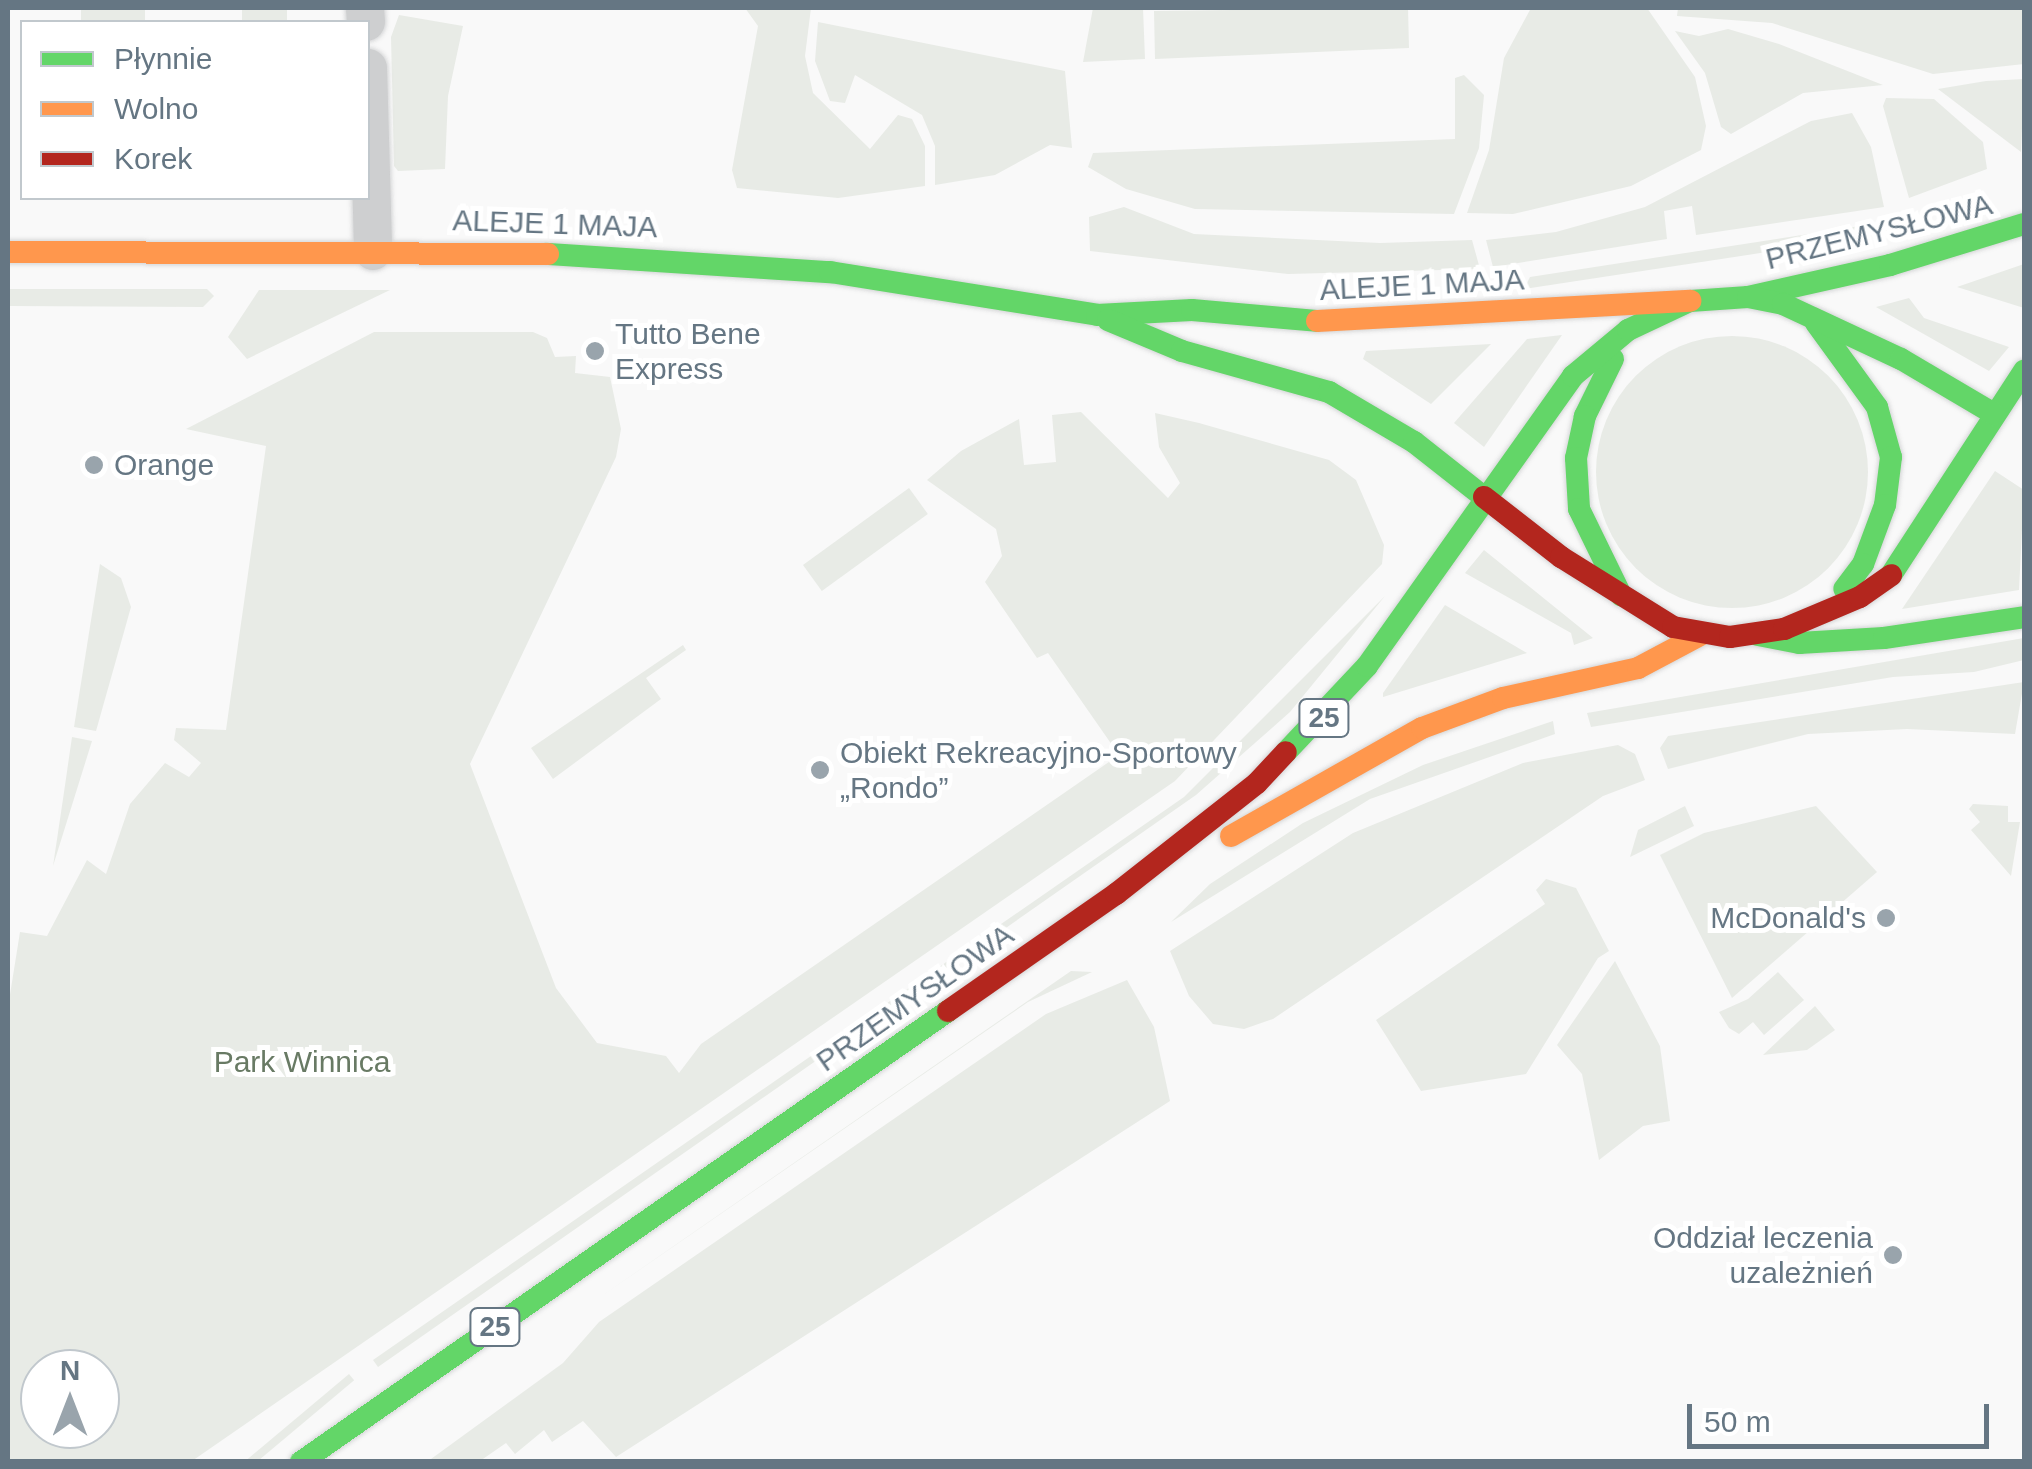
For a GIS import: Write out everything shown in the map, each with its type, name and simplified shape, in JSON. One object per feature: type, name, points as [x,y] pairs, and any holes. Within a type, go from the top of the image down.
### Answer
[{"type":"main road","name":"PRZEMYSŁOWA","points":[[1748,297],[1903,262],[2024,224]]},
{"type":"main road","name":"ALEJE 1 MAJA","points":[[8,252],[372,251],[684,258],[830,272],[1097,315],[1192,310],[1395,322],[1608,301],[1690,301]]},
{"type":"main road","name":"25","points":[[1484,497],[1573,376],[1628,330],[1690,301],[1748,297],[1811,316],[1877,407],[1891,458],[1885,505],[1863,564],[1831,605]]},
{"type":"main road","name":"ALEJE 1 MAJA","points":[[1097,315],[1182,351],[1328,392],[1414,442],[1622,598]]},
{"type":"main road","points":[[1811,316],[2016,428]]},
{"type":"main road","points":[[1622,598],[1580,508],[1576,458],[1585,416],[1628,330]]},
{"type":"main road","name":"25","points":[[1622,598],[1660,621],[1702,634],[1758,635],[1860,597],[1890,576],[2024,371]]},
{"type":"main road","name":"PRZEMYSŁOWA","points":[[301,1462],[1116,894],[1257,783],[1337,704],[1484,497]]},
{"type":"main road","points":[[1758,635],[1799,643],[1867,639],[2024,617]]},
{"type":"main road","name":"25","points":[[1116,894],[1296,800],[1422,728],[1503,698],[1638,668],[1702,634]]},
{"type":"street","points":[[370,160],[372,251]]},
{"type":"green space","points":[[81,8],[145,8],[145,20],[81,20]]},
{"type":"green space","points":[[242,8],[287,8],[287,20],[242,20]]},
{"type":"green space","points":[[745,8],[811,8],[805,56],[813,93],[870,149],[898,115],[912,119],[925,146],[925,186],[838,198],[737,188],[732,170],[758,26]]},
{"type":"green space","points":[[1093,8],[1143,8],[1145,59],[1083,62]]},
{"type":"green space","points":[[1408,8],[1409,48],[1155,59],[1154,11]]},
{"type":"green space","points":[[1531,8],[1647,8],[1695,77],[1706,126],[1701,150],[1631,186],[1513,214],[1467,213],[1489,150],[1504,58]]},
{"type":"green space","points":[[1678,8],[2024,8],[2024,64],[1933,74],[1772,23],[1677,16]]},
{"type":"green space","points":[[399,15],[463,26],[448,96],[445,169],[398,171],[394,166],[391,37]]},
{"type":"green space","points":[[818,22],[1065,71],[1072,148],[1050,145],[995,175],[935,185],[935,146],[922,115],[855,75],[845,103],[830,101],[815,61]]},
{"type":"green space","points":[[1728,29],[1779,44],[1883,85],[1803,93],[1731,134],[1721,127],[1705,73],[1675,31],[1699,36]]},
{"type":"green space","points":[[1464,75],[1484,95],[1479,148],[1454,214],[1195,209],[1126,189],[1088,167],[1093,153],[1455,139],[1455,78]]},
{"type":"green space","points":[[2024,79],[2021,152],[1938,89],[1986,81]]},
{"type":"green space","points":[[1886,98],[1934,99],[1983,142],[1987,169],[1909,198],[1883,106]]},
{"type":"green space","points":[[1852,113],[1871,147],[1884,207],[1696,235],[1692,206],[1664,211],[1667,239],[1493,267],[1486,240],[1556,232],[1645,207],[1811,121]]},
{"type":"green space","points":[[1124,207],[1194,234],[1380,243],[1472,240],[1480,269],[1288,274],[1090,251],[1089,217]]},
{"type":"green space","points":[[1886,222],[1889,232],[1879,235],[1524,289],[1530,277]]},
{"type":"green space","points":[[2024,264],[2024,308],[1957,287]]},
{"type":"green space","points":[[8,289],[207,289],[214,296],[203,307],[8,306]]},
{"type":"green space","points":[[259,290],[390,290],[247,359],[228,337]]},
{"type":"green space","points":[[1909,298],[1924,318],[2009,347],[1989,371],[1876,307]]},
{"type":"green space","name":"Park Winnica","points":[[374,332],[533,332],[547,338],[555,357],[576,356],[575,373],[610,377],[621,429],[616,457],[470,764],[556,988],[597,1043],[666,1056],[679,1073],[701,1044],[1119,755],[1048,653],[1037,658],[985,582],[1002,556],[996,529],[927,480],[961,451],[1019,419],[1024,465],[1056,462],[1052,415],[1081,412],[1168,498],[1180,483],[1159,447],[1155,413],[1329,460],[1356,480],[1384,545],[1382,564],[1175,781],[192,1461],[8,1461],[8,1007],[20,932],[47,936],[87,860],[106,874],[130,804],[165,763],[189,777],[201,763],[174,740],[176,728],[226,730],[266,446],[186,429]]},
{"type":"green space","points":[[1562,335],[1484,447],[1454,423],[1527,339]]},
{"type":"green space","points":[[1732,336],[1784,347],[1828,376],[1857,420],[1868,472],[1857,524],[1828,568],[1784,597],[1732,608],[1680,597],[1636,568],[1607,524],[1596,472],[1607,420],[1636,376],[1680,347]]},
{"type":"green space","points":[[1491,344],[1431,404],[1363,359],[1366,351]]},
{"type":"green space","points":[[1995,471],[2024,490],[2019,590],[1902,609]]},
{"type":"green space","points":[[909,488],[928,514],[822,591],[803,565]]},
{"type":"green space","points":[[1484,550],[1593,638],[1574,645],[1571,633],[1465,573]]},
{"type":"green space","points":[[100,564],[121,578],[131,607],[96,731],[74,727]]},
{"type":"green space","points":[[1385,596],[1290,712],[1196,795],[378,1367],[373,1360],[1184,797]]},
{"type":"green space","points":[[1445,605],[1527,653],[1383,697],[1383,693]]},
{"type":"green space","points":[[2024,638],[2024,660],[1974,672],[1893,677],[1591,727],[1587,713]]},
{"type":"green space","points":[[683,645],[686,650],[646,678],[661,699],[553,779],[531,748]]},
{"type":"green space","points":[[2024,682],[2015,734],[1907,729],[1808,734],[1668,769],[1660,748],[1668,736]]},
{"type":"green space","points":[[1553,721],[1555,734],[1370,799],[1171,922],[1210,884],[1303,823],[1423,765]]},
{"type":"green space","points":[[72,737],[92,741],[53,866],[63,799]]},
{"type":"green space","points":[[1618,745],[1635,754],[1645,780],[1603,796],[1273,1019],[1244,1029],[1213,1024],[1189,996],[1170,951],[1353,833],[1523,763]]},
{"type":"green space","points":[[1973,804],[2008,806],[2008,822],[2020,822],[2011,876],[1971,830],[1980,822],[1969,809]]},
{"type":"green space","points":[[1685,806],[1694,826],[1630,857],[1638,830]]},
{"type":"green space","points":[[1816,806],[1877,872],[1732,998],[1660,855],[1704,833]]},
{"type":"green space","points":[[1546,879],[1576,888],[1609,951],[1598,958],[1526,1074],[1421,1091],[1376,1020],[1545,904],[1536,890]]},
{"type":"green space","points":[[1615,961],[1660,1046],[1670,1121],[1643,1126],[1599,1160],[1582,1074],[1557,1045]]},
{"type":"green space","points":[[1071,971],[1092,972],[1028,1002],[593,1302]]},
{"type":"green space","points":[[1778,972],[1804,1000],[1764,1035],[1753,1022],[1739,1034],[1729,1028],[1719,1012],[1748,999]]},
{"type":"green space","points":[[1127,980],[1154,1027],[1170,1101],[616,1457],[583,1421],[552,1442],[544,1430],[515,1454],[506,1443],[480,1461],[431,1459],[563,1363],[599,1322],[1046,1014]]},
{"type":"green space","points":[[1815,1006],[1835,1030],[1807,1050],[1763,1055]]},
{"type":"green space","points":[[349,1374],[354,1380],[257,1462],[244,1462]]},
{"type":"traffic: fast","points":[[1748,297],[1890,265],[2024,224]]},
{"type":"traffic: fast","points":[[548,254],[830,272],[1097,315],[1192,310],[1317,321]]},
{"type":"traffic: fast","points":[[1286,752],[1367,666],[1573,376],[1628,330],[1690,301],[1748,297],[1783,304],[1901,359],[1994,414]]},
{"type":"traffic: fast","points":[[1108,320],[1182,351],[1329,392],[1414,442],[1484,497]]},
{"type":"traffic: fast","points":[[1816,323],[1877,407],[1891,457],[1885,505],[1863,564],[1844,589]]},
{"type":"traffic: fast","points":[[1613,359],[1585,416],[1576,458],[1579,509],[1621,595]]},
{"type":"traffic: fast","points":[[1891,575],[2024,371]]},
{"type":"traffic: fast","points":[[1758,635],[1799,643],[1884,638],[2024,617]]},
{"type":"traffic: fast","points":[[301,1462],[948,1011]]},
{"type":"traffic: slow","points":[[8,252],[548,254]]},
{"type":"traffic: slow","points":[[1317,321],[1690,301]]},
{"type":"traffic: slow","points":[[1231,836],[1422,728],[1503,698],[1638,668],[1702,634]]},
{"type":"traffic: jam","points":[[1484,497],[1561,557],[1673,627],[1730,637],[1784,629],[1860,597],[1891,575]]},
{"type":"traffic: jam","points":[[948,1011],[1116,894],[1257,783],[1286,752]]},
{"type":"place","name":"Tutto Bene Express","points":[[595,351]]},
{"type":"place","name":"Orange","points":[[94,465]]},
{"type":"place","name":"Obiekt Rekreacyjno-Sportowy „Rondo”","points":[[820,770]]},
{"type":"place","name":"McDonald's","points":[[1886,918]]},
{"type":"place","name":"Oddział leczenia uzależnień","points":[[1893,1255]]}]
